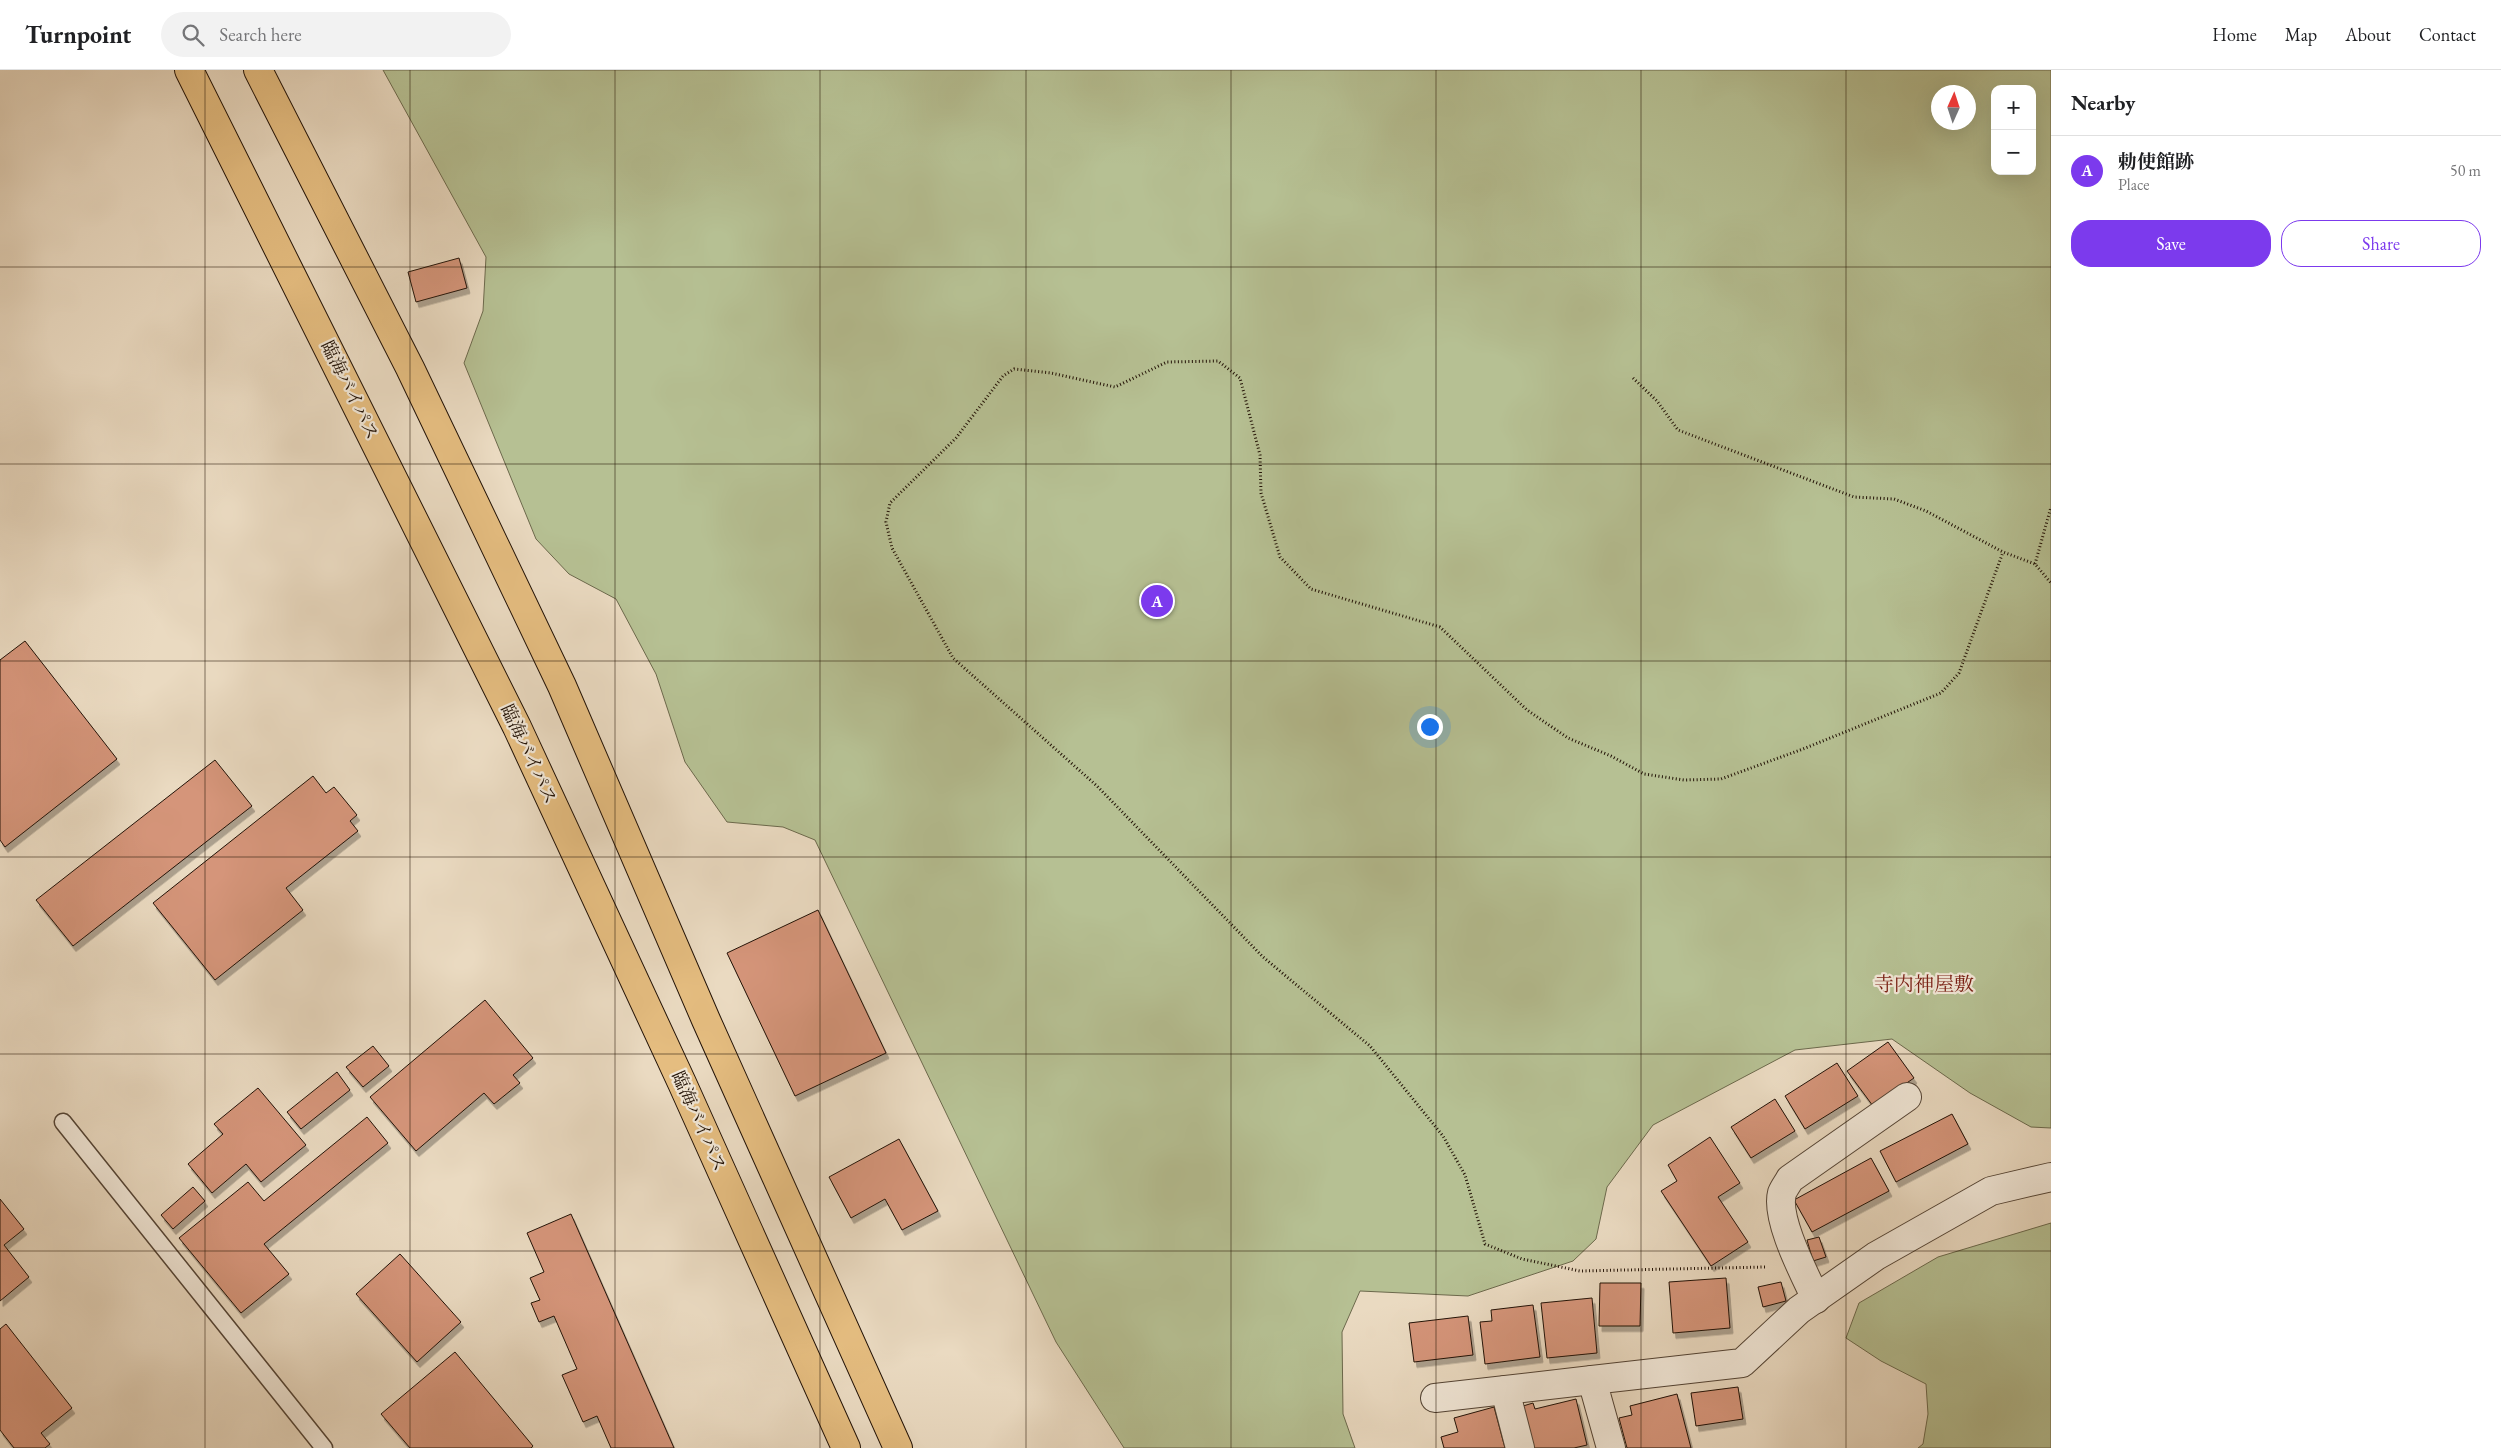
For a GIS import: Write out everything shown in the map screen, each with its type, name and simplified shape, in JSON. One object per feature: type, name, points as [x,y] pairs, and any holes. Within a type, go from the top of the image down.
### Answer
[{"type":"highway","name":"臨海バイパス","points":[[189,70],[517,727],[682,1083],[846,1448]]},
{"type":"highway","points":[[258,70],[410,368],[562,686],[702,1011],[898,1448]]},
{"type":"street","points":[[1816,1299],[1790,1244],[1782,1204],[1782,1193],[1790,1179],[1907,1097]]},
{"type":"street","points":[[1435,1398],[1742,1362],[1799,1310],[1876,1256],[1992,1191],[2051,1177]]},
{"type":"street","points":[[1592,1380],[1611,1448]]},
{"type":"street","points":[[1505,1390],[1520,1448]]},
{"type":"lane","points":[[63,1122],[324,1448]]},
{"type":"path","points":[[1801,1266],[1580,1271],[1522,1259],[1485,1244],[1465,1175],[1443,1136],[1370,1046],[1263,957],[1097,786],[953,658],[892,548],[886,522],[890,502],[956,438],[1003,376],[1014,369],[1051,373],[1115,387],[1167,362],[1218,361],[1240,378],[1260,455],[1261,493],[1280,557],[1311,589],[1440,627],[1527,710],[1568,738],[1611,756],[1644,774],[1684,780],[1721,779],[1803,749],[1941,693],[1960,673],[2003,552]]},
{"type":"path","points":[[1633,378],[1657,401],[1678,430],[1854,497],[1894,499],[1926,511],[2003,552],[2035,564],[2051,584]]},
{"type":"path","points":[[2035,564],[2051,507]]},
{"type":"green space","points":[[383,70],[2051,70],[2051,1128],[2031,1127],[1970,1093],[1892,1039],[1795,1050],[1653,1125],[1607,1187],[1596,1239],[1573,1261],[1468,1296],[1360,1291],[1342,1332],[1343,1414],[1355,1448],[1124,1448],[1056,1342],[815,840],[783,827],[727,822],[685,762],[656,674],[616,599],[569,574],[536,539],[464,363],[483,311],[486,257]]},
{"type":"green space","points":[[2051,1223],[2051,1448],[1918,1448],[1923,1444],[1928,1414],[1926,1384],[1881,1361],[1846,1338],[1859,1303],[1938,1257]]},
{"type":"building","points":[[459,258],[467,288],[416,302],[408,272]]},
{"type":"building","points":[[25,641],[117,759],[5,847],[0,840],[0,660]]},
{"type":"building","points":[[215,760],[252,806],[73,946],[36,900]]},
{"type":"building","points":[[313,776],[326,793],[334,787],[357,815],[350,821],[358,831],[286,888],[303,910],[215,980],[153,903]]},
{"type":"building","points":[[818,910],[886,1053],[795,1096],[727,953]]},
{"type":"building","points":[[485,1000],[533,1058],[513,1075],[520,1083],[494,1104],[484,1093],[416,1151],[370,1097]]},
{"type":"building","points":[[1888,1042],[1914,1078],[1873,1106],[1847,1071]]},
{"type":"building","points":[[373,1046],[389,1066],[363,1087],[346,1067]]},
{"type":"building","points":[[1837,1063],[1858,1096],[1805,1129],[1785,1096]]},
{"type":"building","points":[[337,1072],[350,1090],[301,1129],[287,1112]]},
{"type":"building","points":[[258,1088],[306,1145],[261,1182],[246,1164],[212,1193],[188,1164],[223,1134],[214,1124]]},
{"type":"building","points":[[1775,1099],[1795,1131],[1751,1158],[1731,1127]]},
{"type":"building","points":[[1952,1114],[1968,1144],[1896,1182],[1880,1151]]},
{"type":"building","points":[[367,1117],[388,1143],[264,1244],[289,1274],[241,1313],[179,1238],[248,1182],[264,1201]]},
{"type":"building","points":[[1710,1137],[1740,1183],[1718,1197],[1748,1242],[1711,1266],[1661,1191],[1677,1181],[1668,1165]]},
{"type":"building","points":[[899,1139],[938,1211],[902,1230],[885,1199],[851,1218],[829,1177]]},
{"type":"building","points":[[1871,1158],[1889,1191],[1812,1232],[1794,1200]]},
{"type":"building","points":[[193,1187],[205,1201],[173,1229],[161,1215]]},
{"type":"building","points":[[0,1199],[24,1229],[4,1245],[29,1277],[0,1301]]},
{"type":"building","points":[[571,1214],[674,1448],[611,1448],[597,1416],[583,1422],[562,1375],[577,1369],[554,1316],[539,1322],[531,1303],[540,1300],[530,1278],[544,1272],[527,1233]]},
{"type":"building","points":[[1819,1237],[1826,1257],[1813,1261],[1807,1240]]},
{"type":"building","points":[[400,1254],[461,1322],[417,1362],[356,1294]]},
{"type":"building","points":[[1726,1278],[1730,1328],[1673,1333],[1669,1282]]},
{"type":"building","points":[[1781,1282],[1786,1301],[1763,1307],[1758,1287]]},
{"type":"building","points":[[1600,1283],[1641,1283],[1640,1326],[1599,1326]]},
{"type":"building","points":[[1592,1298],[1597,1353],[1547,1358],[1541,1303]]},
{"type":"building","points":[[1533,1305],[1540,1357],[1485,1364],[1480,1322],[1492,1321],[1491,1310]]},
{"type":"building","points":[[1468,1316],[1473,1355],[1414,1362],[1409,1323]]},
{"type":"building","points":[[6,1324],[72,1408],[41,1433],[50,1444],[45,1448],[14,1448],[0,1430],[0,1329]]},
{"type":"building","points":[[455,1352],[533,1446],[531,1448],[410,1448],[381,1414]]},
{"type":"building","points":[[1738,1387],[1743,1419],[1696,1426],[1691,1393]]},
{"type":"building","points":[[1677,1394],[1691,1448],[1627,1448],[1619,1418],[1632,1415],[1630,1406]]},
{"type":"building","points":[[1576,1399],[1587,1445],[1574,1448],[1533,1448],[1523,1406],[1533,1403],[1535,1409]]},
{"type":"building","points":[[1494,1407],[1505,1448],[1444,1448],[1441,1437],[1458,1432],[1454,1418]]},
{"type":"place","name":"勅使館跡","points":[[1157,601]]},
{"type":"district","name":"寺内神屋敷","points":[[1924,984]]}]
